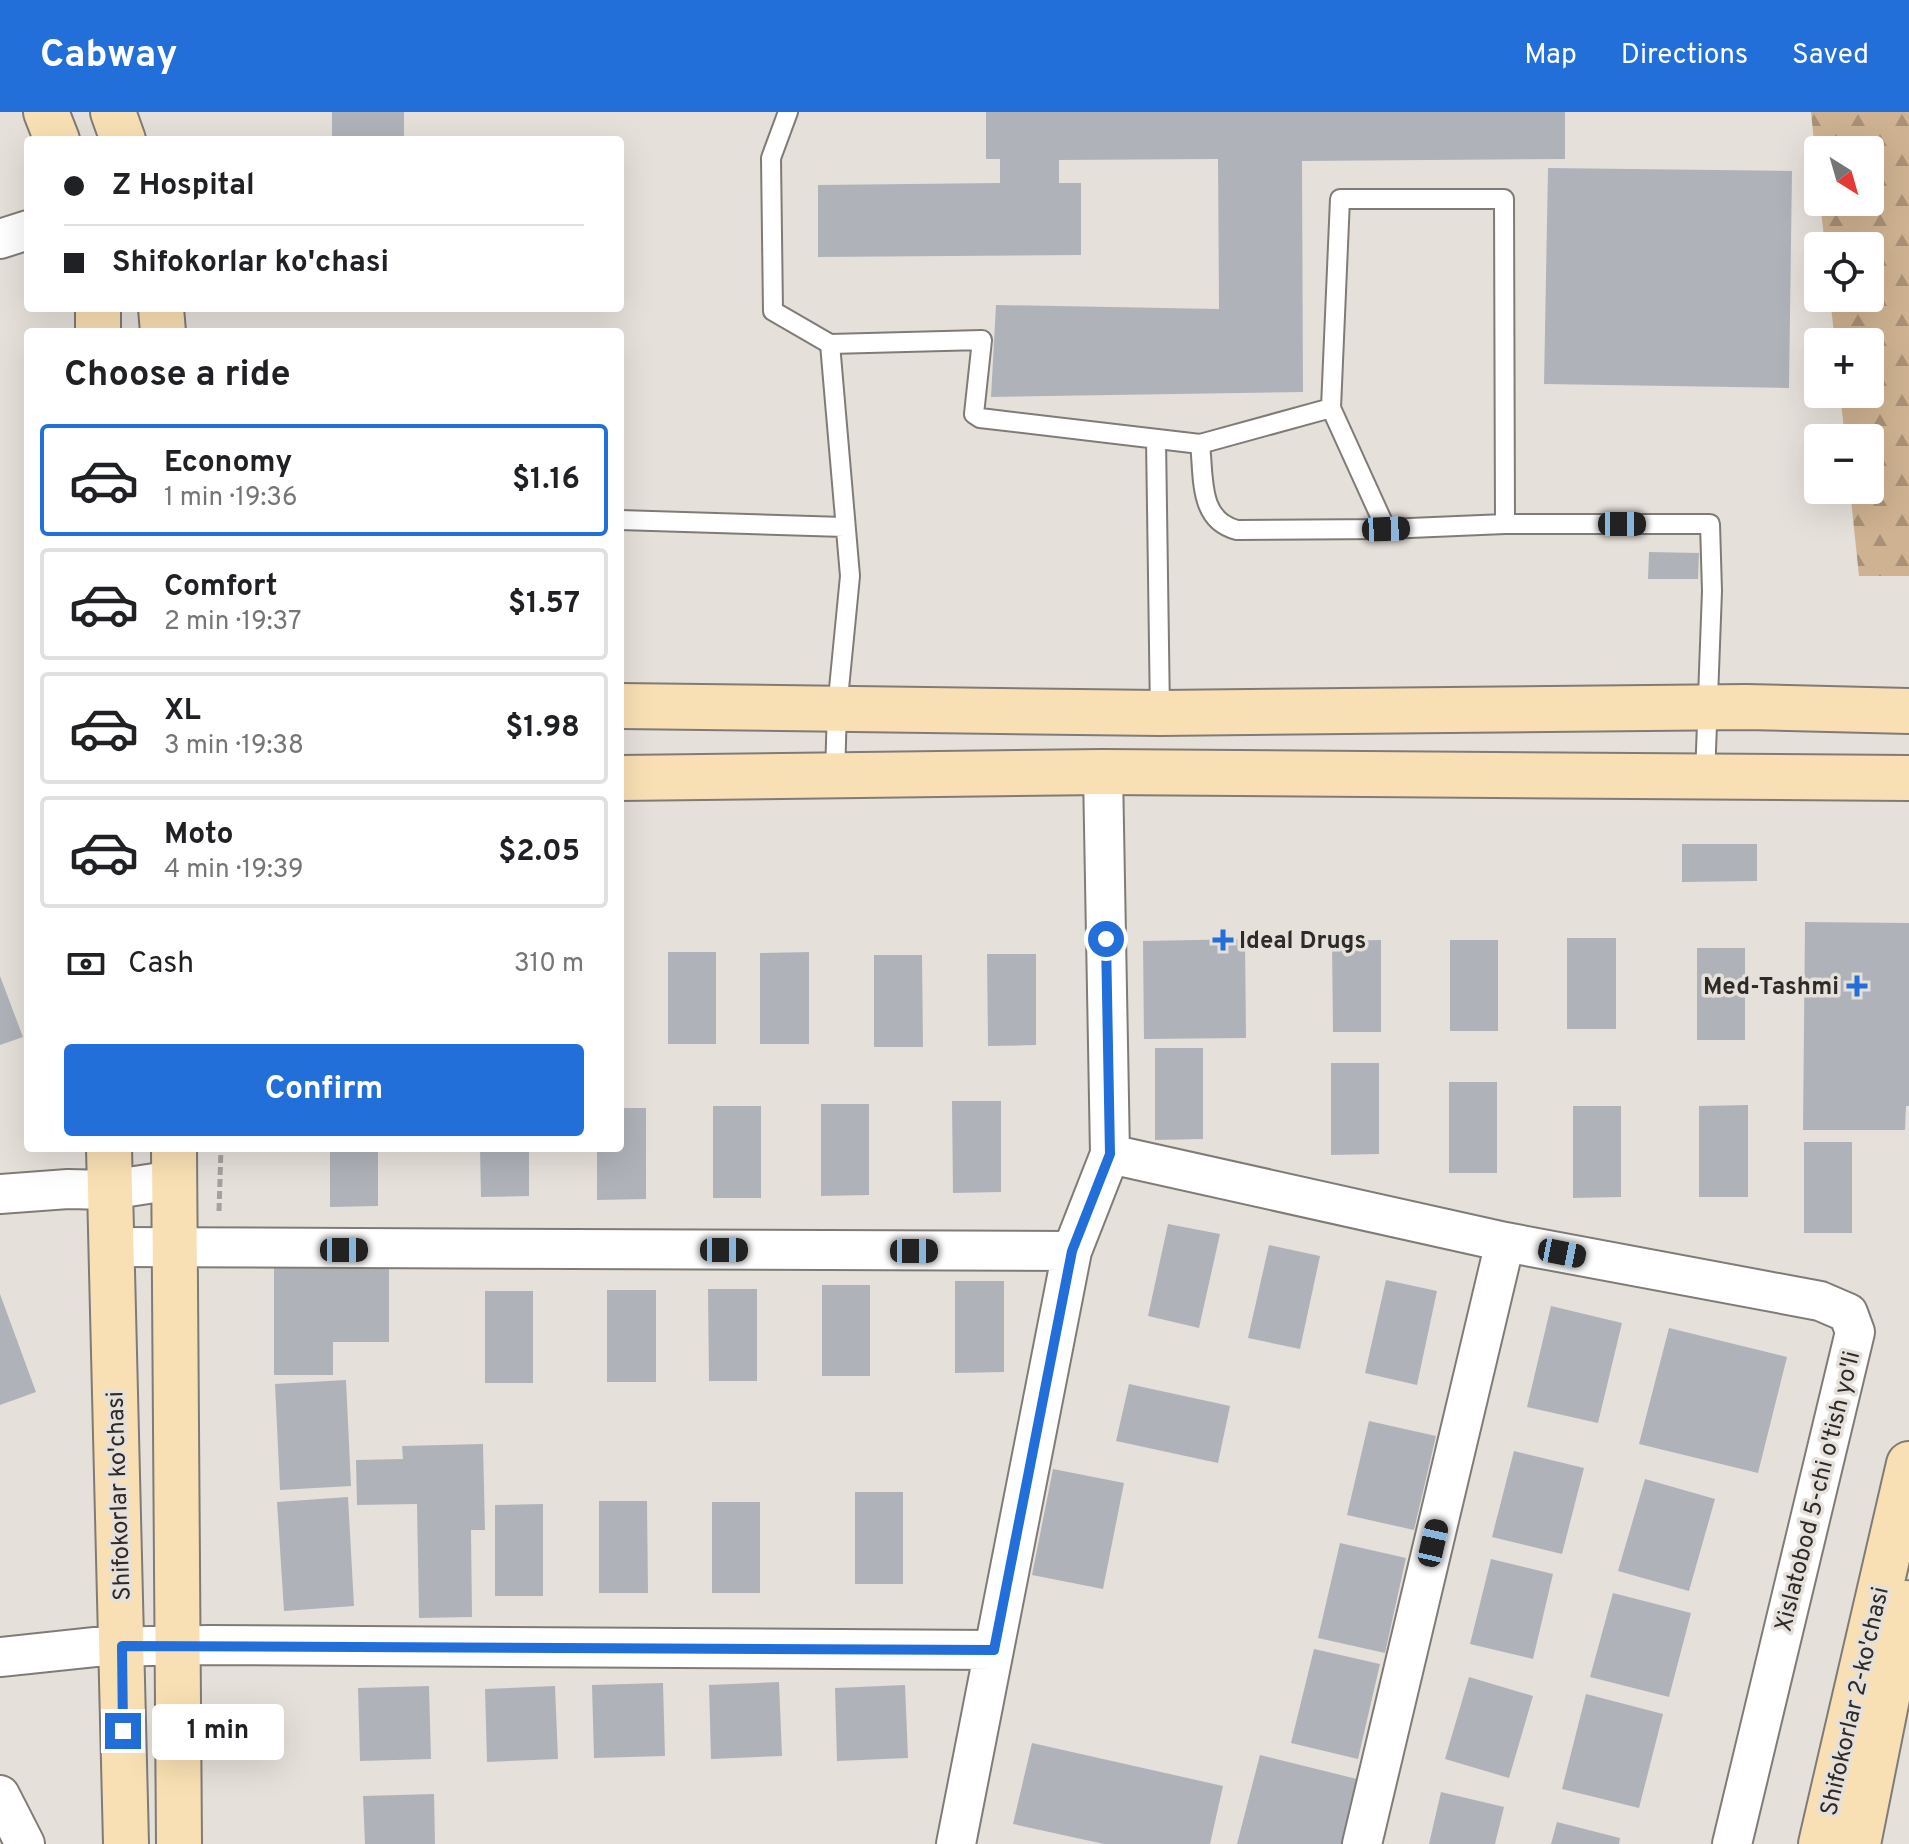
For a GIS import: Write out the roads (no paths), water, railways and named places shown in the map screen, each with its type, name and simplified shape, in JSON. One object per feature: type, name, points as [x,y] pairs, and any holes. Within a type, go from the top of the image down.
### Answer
[{"type":"main road","points":[[46,112],[55,136]]},
{"type":"main road","points":[[113,112],[122,136]]},
{"type":"main road","points":[[624,706],[1160,713],[1708,708],[1909,711]]},
{"type":"main road","points":[[624,778],[1103,772],[1909,778]]},
{"type":"main road","points":[[174,1164],[179,1844]]},
{"type":"main road","name":"Shifokorlar ko'chasi","points":[[109,1169],[126,1844]]},
{"type":"main road","name":"Shifokorlar 2-ko'chasi","points":[[1821,1844],[1909,1464]]},
{"type":"main road","name":"Shifokorlar 2-ko'chasi","points":[[1858,1844],[1909,1591]]},
{"type":"street","points":[[0,239],[24,231]]},
{"type":"street","points":[[956,1844],[1072,1251],[1110,1154],[1103,772]]},
{"type":"street","name":"Xislatobod 5-chi o'tish yo'li","points":[[1110,1154],[1505,1242],[1820,1301],[1848,1313],[1855,1332],[1732,1844]]},
{"type":"street","points":[[0,1194],[68,1189],[109,1169],[174,1164]]},
{"type":"street","points":[[1362,1844],[1505,1242]]},
{"type":"street","points":[[111,1247],[1072,1251]]},
{"type":"street","points":[[0,1657],[122,1646],[225,1645],[994,1650]]},
{"type":"street","points":[[0,1795],[25,1844]]},
{"type":"lane","points":[[788,112],[771,158],[773,311],[830,344],[982,340],[974,414],[980,418],[1200,444],[1331,408]]},
{"type":"lane","points":[[1386,529],[1331,408],[1340,199],[1504,199],[1505,524]]},
{"type":"lane","points":[[830,344],[850,576],[837,709],[835,775]]},
{"type":"lane","points":[[1156,439],[1160,713]]},
{"type":"lane","points":[[1200,444],[1206,498],[1212,516],[1223,526],[1237,530],[1505,524],[1710,524],[1712,591],[1705,777]]},
{"type":"lane","points":[[624,520],[844,527]]},
{"type":"place","name":"Ideal Drugs","points":[[1223,940]]},
{"type":"place","name":"Med-Tashmi","points":[[1857,986]]}]
